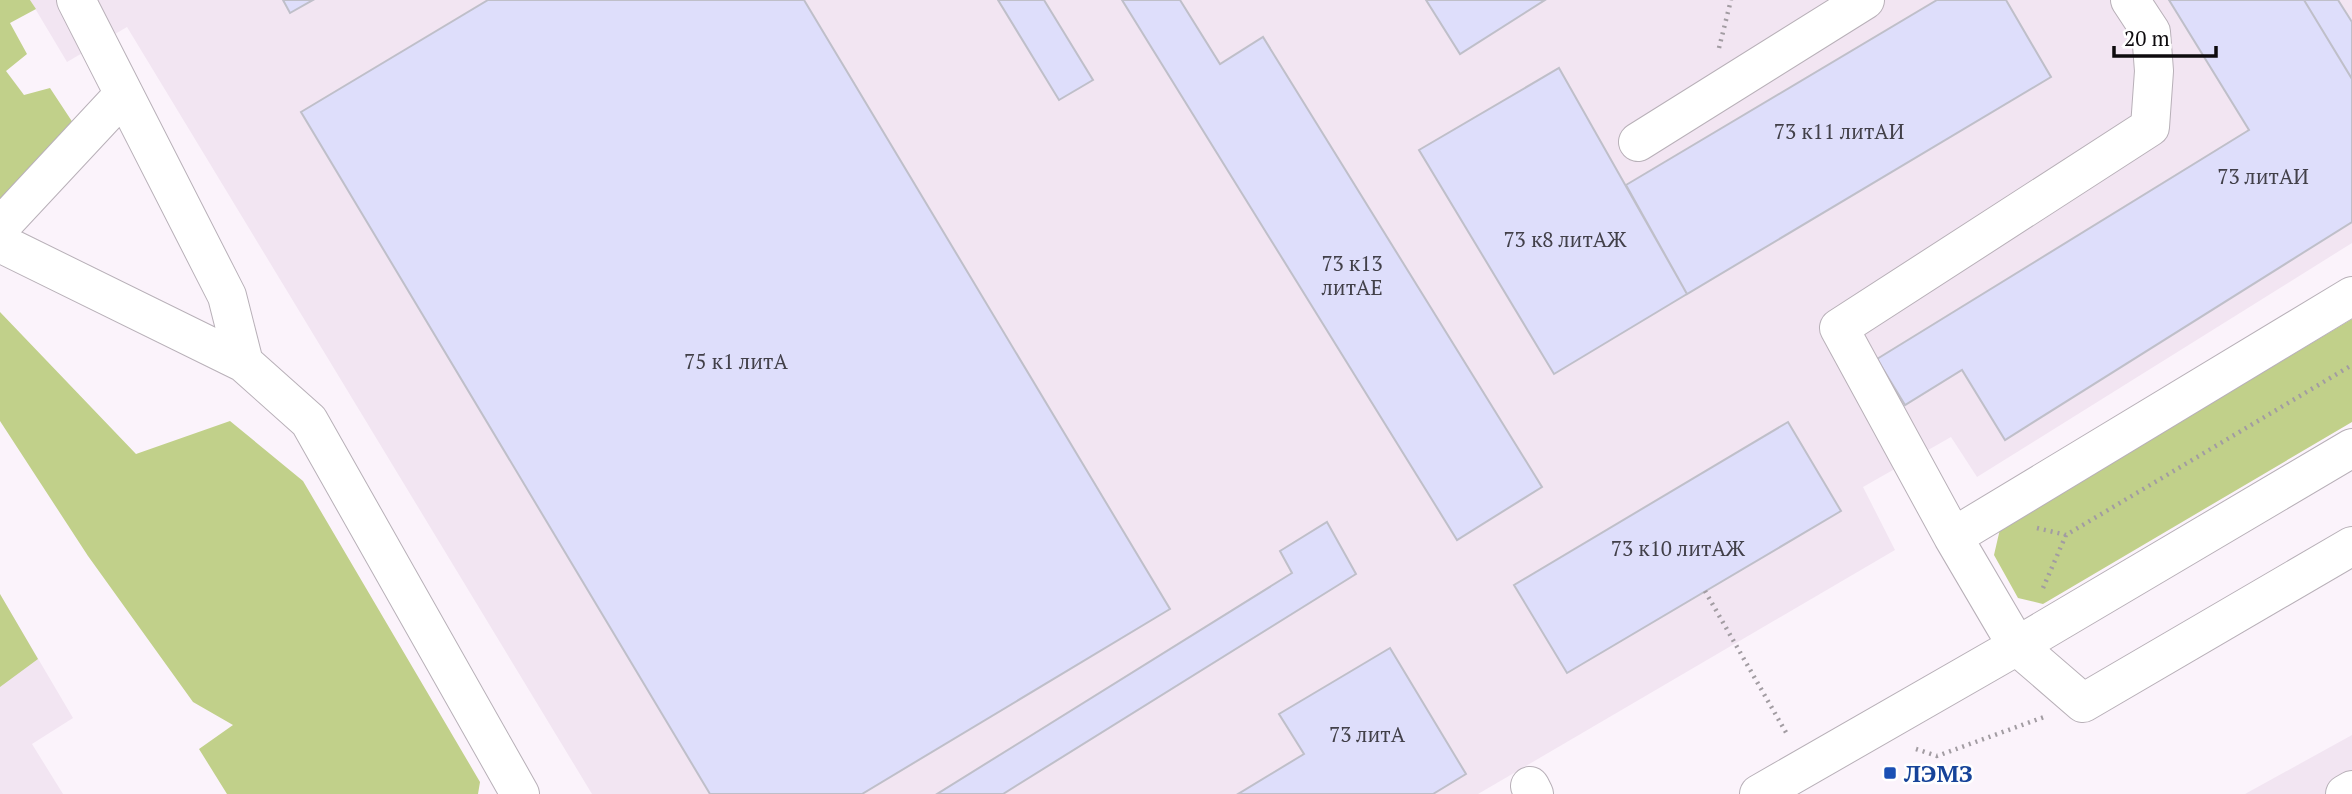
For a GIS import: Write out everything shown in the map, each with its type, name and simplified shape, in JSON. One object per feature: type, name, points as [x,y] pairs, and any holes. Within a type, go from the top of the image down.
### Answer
[{"type":"street","points":[[76,0],[227,296],[244,363]]},
{"type":"street","points":[[1638,142],[1865,0]]},
{"type":"street","points":[[2130,0],[2151,32],[2154,71],[2150,127],[1839,328],[2017,646],[2083,703],[2352,546]]},
{"type":"street","points":[[0,227],[124,94]]},
{"type":"street","points":[[0,243],[244,363],[309,421],[520,794]]},
{"type":"street","points":[[1954,537],[2352,296]]},
{"type":"street","points":[[1759,794],[2017,646],[2352,448]]},
{"type":"street","points":[[2345,794],[2352,790]]},
{"type":"path","points":[[1989,516],[2066,535],[2352,365]]},
{"type":"path","points":[[1705,591],[1806,767]]},
{"type":"path","points":[[1916,749],[1937,757],[2083,703]]},
{"type":"shaded area","points":[[30,0],[2352,0],[2352,243],[1977,477],[1951,437],[1863,487],[1895,550],[1478,794],[592,794],[127,27],[67,62]]},
{"type":"shaded area","points":[[0,594],[73,718],[32,744],[63,794],[0,794]]},
{"type":"shaded area","points":[[2352,735],[2352,794],[2245,794]]},
{"type":"green space","points":[[0,0],[30,0],[36,9],[10,23],[27,54],[6,71],[24,95],[50,88],[77,129],[0,200]]},
{"type":"green space","points":[[0,312],[136,454],[230,421],[303,481],[480,782],[478,794],[227,794],[199,749],[233,725],[193,702],[88,556],[0,421]]},
{"type":"green space","points":[[2352,319],[2352,422],[2043,604],[2018,598],[1994,555],[2000,529]]},
{"type":"green space","points":[[0,594],[38,659],[0,687]]},
{"type":"building","points":[[283,0],[313,0],[290,13]]},
{"type":"building","points":[[488,0],[804,0],[1170,609],[862,794],[710,794],[301,112]]},
{"type":"building","points":[[998,0],[1044,0],[1093,80],[1059,100]]},
{"type":"building","points":[[1122,0],[1180,0],[1220,64],[1263,37],[1542,487],[1457,540]]},
{"type":"building","points":[[1426,0],[1545,0],[1460,54]]},
{"type":"building","points":[[1937,0],[2006,0],[2051,77],[1687,294],[1626,185]]},
{"type":"building","points":[[2169,0],[2304,0],[2352,79],[2352,222],[2005,440],[1962,370],[1905,405],[1877,359],[2249,130]]},
{"type":"building","points":[[2304,0],[2338,0],[2352,22],[2352,79]]},
{"type":"building","points":[[1559,68],[1687,294],[1554,374],[1419,150]]},
{"type":"building","points":[[1788,422],[1841,511],[1567,673],[1514,585]]},
{"type":"building","points":[[1327,522],[1356,574],[1003,794],[937,794],[1292,573],[1280,551]]},
{"type":"building","points":[[1390,648],[1466,774],[1433,794],[1238,794],[1304,754],[1279,714]]},
{"type":"place","name":"ЛЭМЗ","points":[[1890,773]]}]
